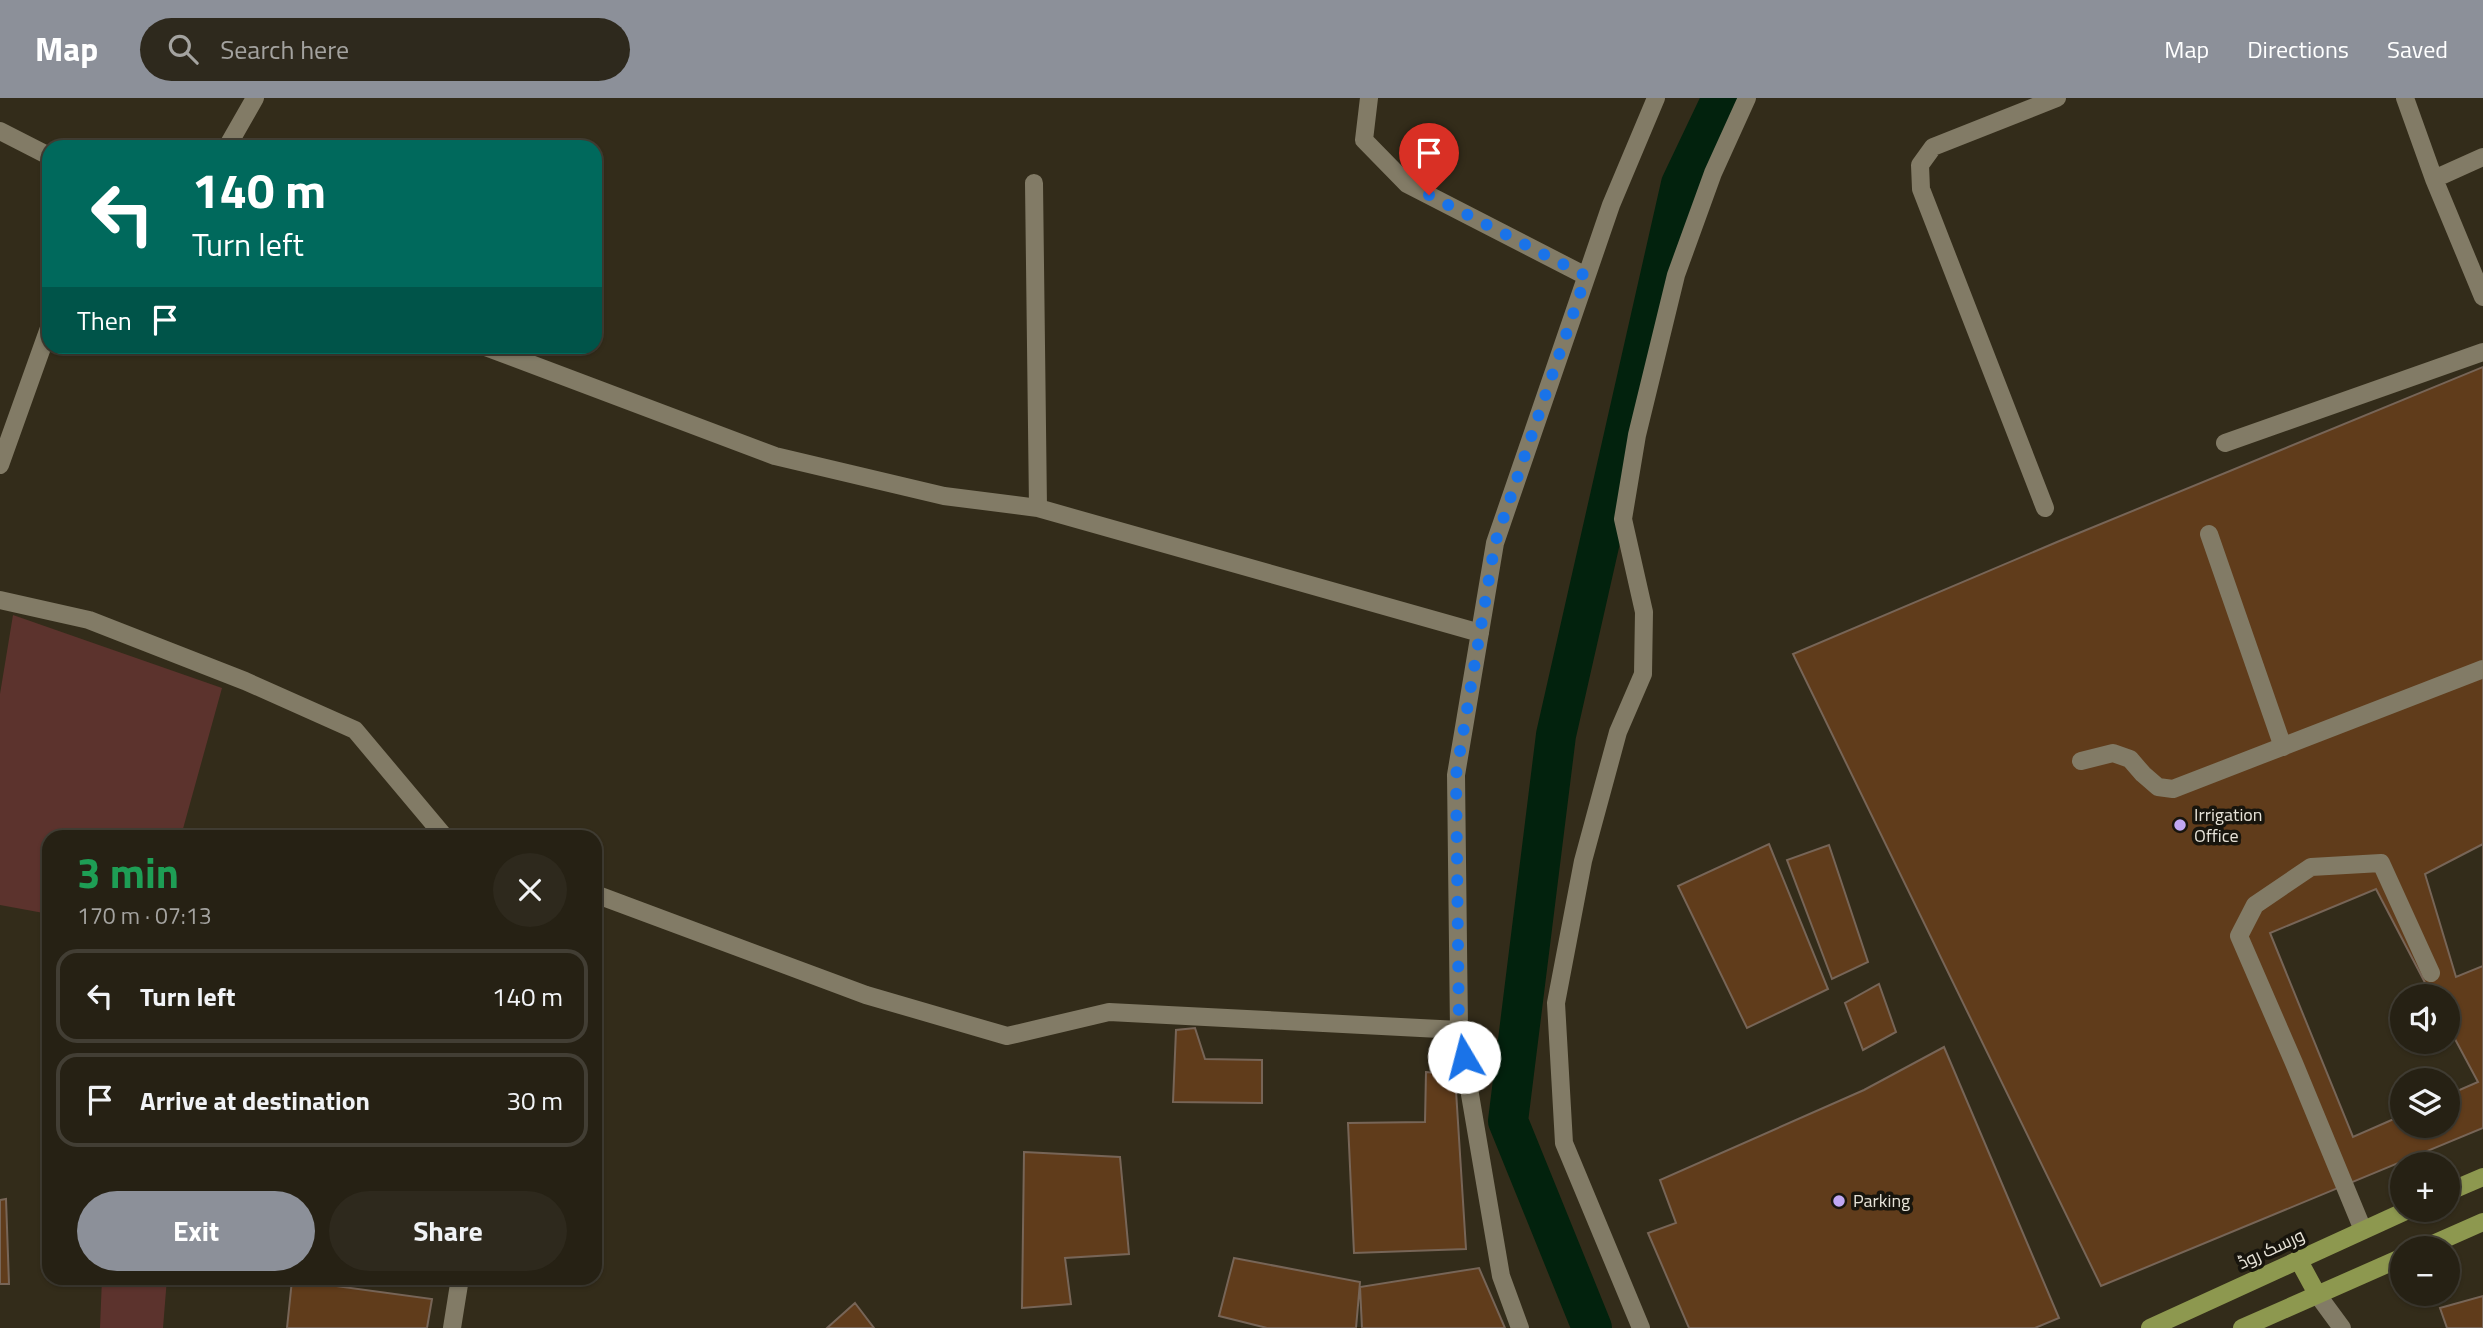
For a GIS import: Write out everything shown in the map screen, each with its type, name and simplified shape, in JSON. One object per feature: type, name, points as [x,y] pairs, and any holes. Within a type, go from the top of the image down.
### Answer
[{"type":"main road","points":[[2460,1187],[2483,1177]]},
{"type":"main road","name":"ورسک روڈ","points":[[2150,1328],[2390,1218]]},
{"type":"main road","points":[[2451,1236],[2483,1222]]},
{"type":"main road","points":[[2298,1259],[2317,1294]]},
{"type":"main road","points":[[2242,1328],[2390,1263]]},
{"type":"street","points":[[231,140],[255,98]]},
{"type":"street","points":[[1369,98],[1364,140],[1407,184],[1586,276]]},
{"type":"street","points":[[1520,1328],[1500,1276],[1459,1030],[1456,775],[1495,543],[1611,205],[1657,98]]},
{"type":"street","points":[[1640,1328],[1564,1143],[1556,1003],[1583,861],[1618,732],[1643,674],[1644,612],[1623,519],[1637,435],[1676,275],[1713,173],[1748,98]]},
{"type":"street","points":[[2045,508],[1921,188],[1920,165],[1933,147],[2057,98]]},
{"type":"street","points":[[2404,98],[2483,297]]},
{"type":"street","points":[[0,131],[42,152]]},
{"type":"street","points":[[2434,179],[2483,157]]},
{"type":"street","points":[[1034,183],[1038,508]]},
{"type":"street","points":[[0,465],[42,348]]},
{"type":"street","points":[[2225,443],[2483,352]]},
{"type":"street","points":[[504,354],[775,456],[944,496],[1038,508],[1480,633]]},
{"type":"street","points":[[2209,534],[2284,747]]},
{"type":"street","points":[[0,600],[89,620],[245,681],[355,730],[439,830]]},
{"type":"street","points":[[2081,761],[2113,753],[2130,759],[2158,787],[2174,789],[2483,669]]},
{"type":"street","points":[[2363,1230],[2239,936],[2255,905],[2311,867],[2381,863],[2431,972]]},
{"type":"street","points":[[602,897],[866,995],[1007,1036],[1109,1012],[1459,1030]]},
{"type":"street","points":[[452,1328],[459,1285]]},
{"type":"street","points":[[2317,1294],[2342,1328]]},
{"type":"shaded area","points":[[13,615],[222,688],[183,830],[42,830],[42,913],[0,905],[0,694]]},
{"type":"shaded area","points":[[102,1285],[166,1285],[163,1328],[100,1328]]},
{"type":"building","name":"Irrigation Office","points":[[2483,367],[2483,1128],[2460,1138],[2460,1068],[2390,1068],[2390,1138],[2459,1138],[2425,1152],[2390,1152],[2390,1166],[2101,1286],[1793,654]]},
{"type":"building","points":[[1769,844],[1828,989],[1747,1028],[1678,886]]},
{"type":"building","points":[[2483,844],[2483,966],[2456,977],[2425,874]]},
{"type":"building","points":[[1829,845],[1868,962],[1832,979],[1787,860]]},
{"type":"building","points":[[2376,889],[2426,984],[2390,984],[2390,1054],[2460,1054],[2460,1048],[2478,1082],[2460,1090],[2460,1068],[2390,1068],[2390,1121],[2353,1137],[2270,933]]},
{"type":"building","points":[[1879,984],[1896,1032],[1863,1050],[1845,1003]]},
{"type":"building","points":[[1195,1028],[1205,1059],[1262,1060],[1262,1103],[1173,1102],[1176,1030]]},
{"type":"building","name":"Parking","points":[[1944,1047],[2059,1318],[2035,1328],[1689,1328],[1648,1233],[1676,1223],[1660,1180],[1864,1090]]},
{"type":"building","points":[[1426,1072],[1455,1075],[1466,1249],[1354,1253],[1348,1123],[1425,1122]]},
{"type":"building","points":[[1024,1152],[1120,1157],[1129,1254],[1065,1258],[1071,1304],[1022,1308]]},
{"type":"building","points":[[6,1199],[9,1284],[0,1284],[0,1200]]},
{"type":"building","points":[[1234,1258],[1360,1282],[1356,1328],[1267,1328],[1219,1316]]},
{"type":"building","points":[[1479,1268],[1505,1328],[1362,1328],[1360,1287]]},
{"type":"building","points":[[291,1285],[329,1285],[432,1299],[427,1328],[287,1328]]},
{"type":"building","points":[[2483,1296],[2483,1328],[2447,1328],[2440,1308],[2460,1306],[2460,1302]]},
{"type":"building","points":[[855,1303],[874,1328],[827,1328]]},
{"type":"waterway","points":[[1592,1328],[1508,1121],[1556,735],[1681,184],[1722,98]]},
{"type":"place","name":"Irrigation Office","points":[[2180,825]]},
{"type":"place","name":"Parking","points":[[1839,1201]]},
{"type":"route","points":[[1429,195],[1586,276],[1495,543],[1456,775],[1459,1030],[1464,1057]]}]
